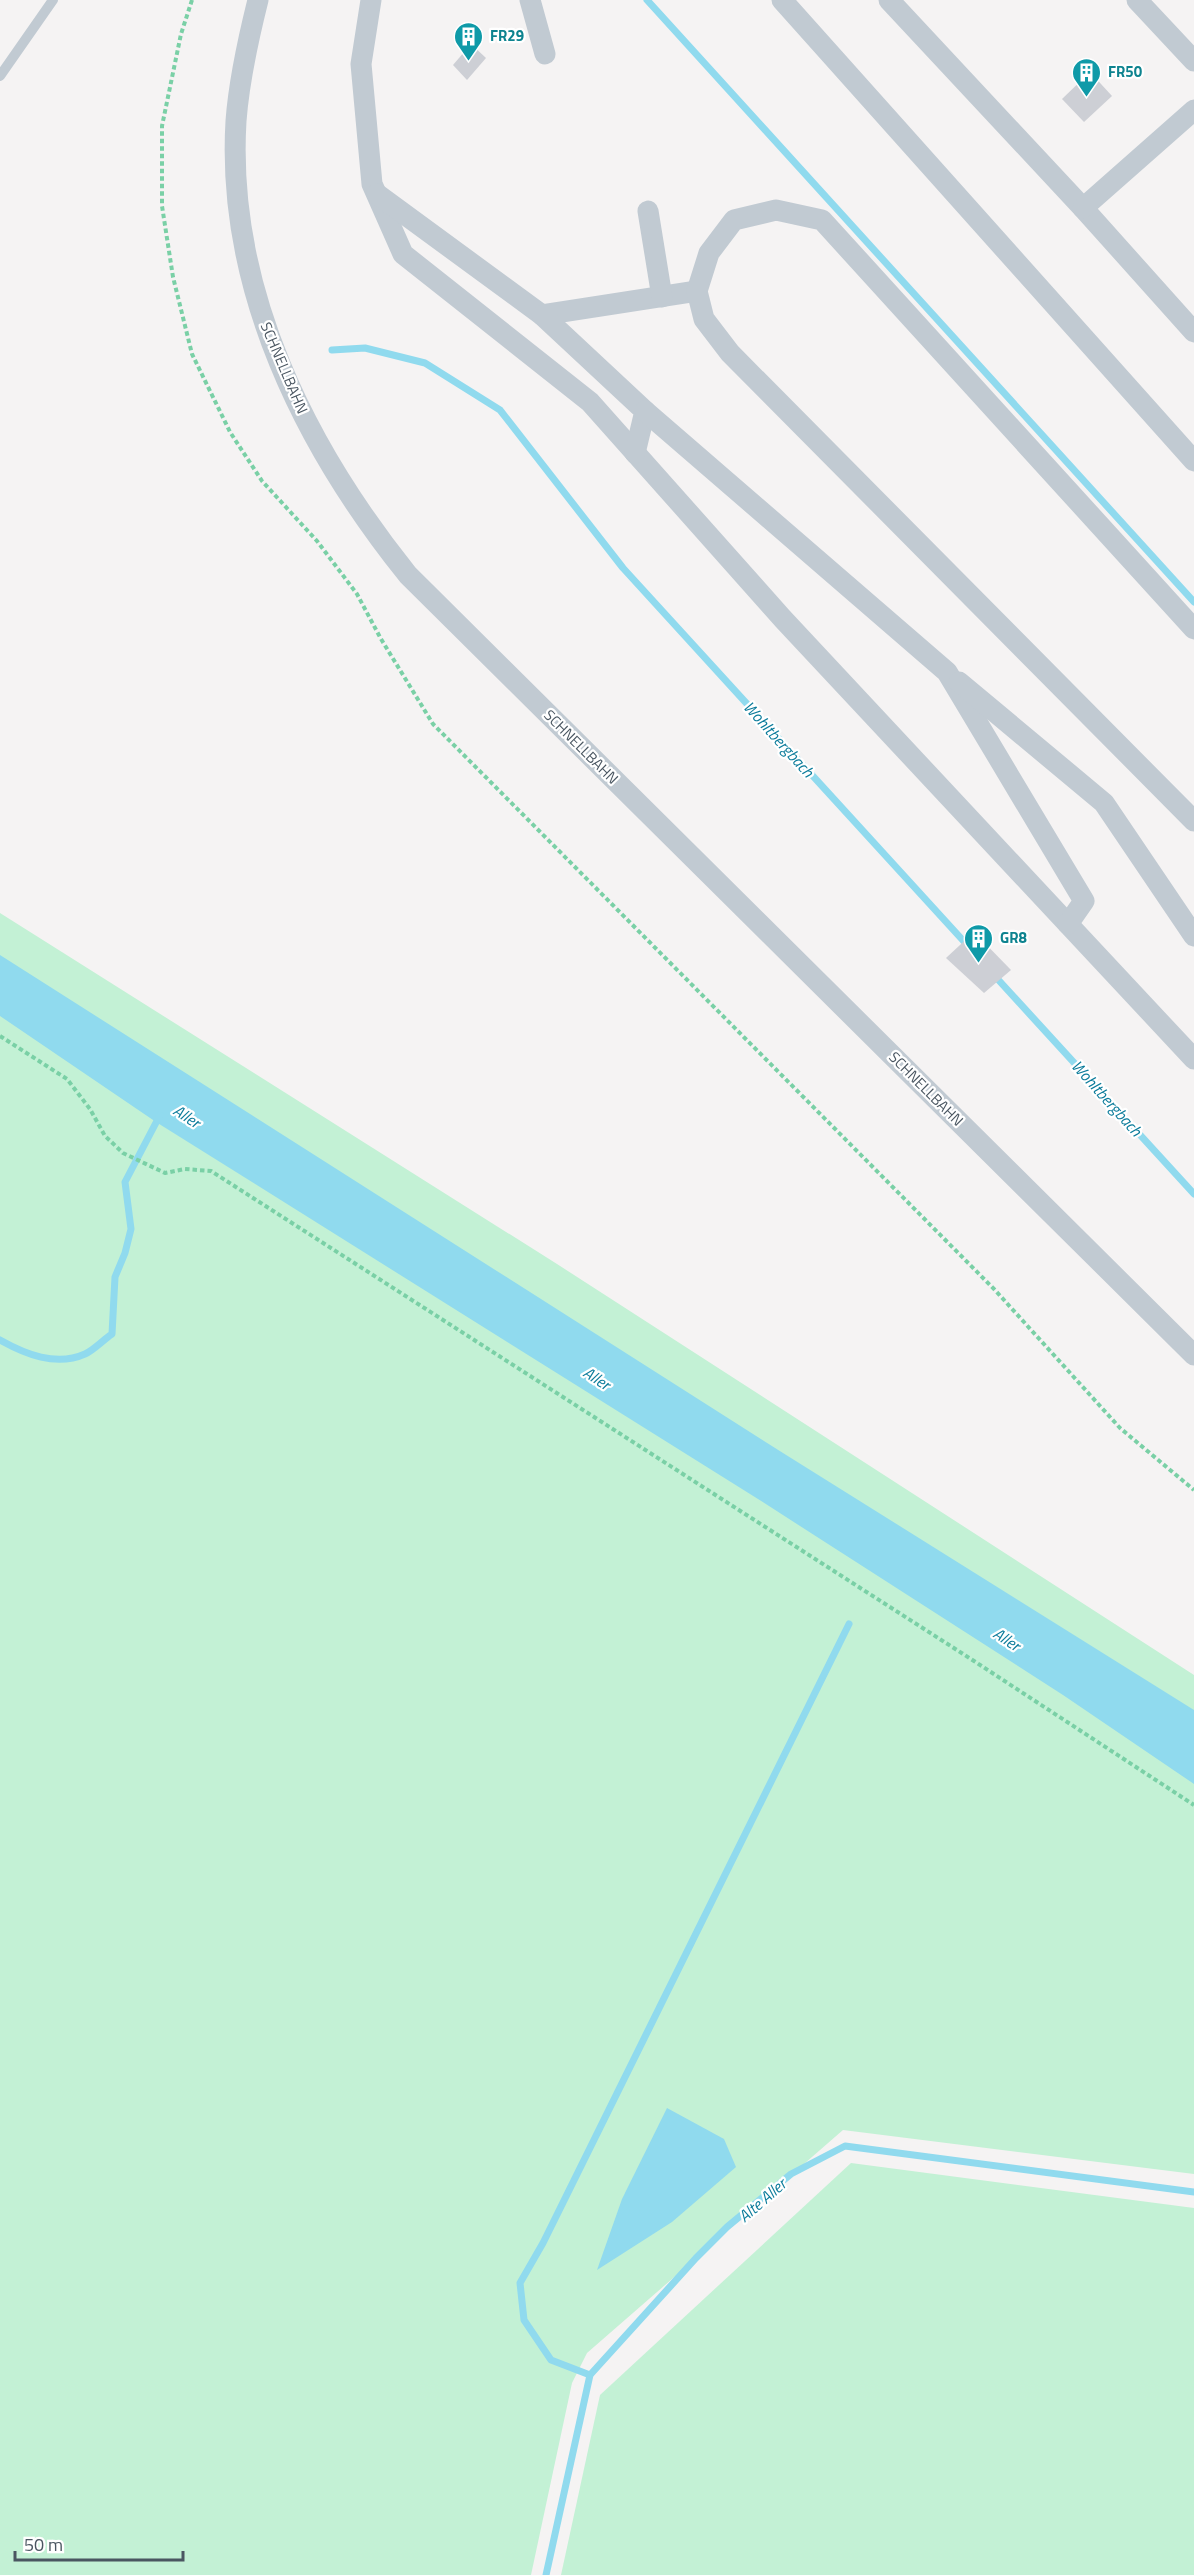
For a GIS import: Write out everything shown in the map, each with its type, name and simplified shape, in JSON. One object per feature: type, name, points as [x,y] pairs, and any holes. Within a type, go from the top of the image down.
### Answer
[{"type":"street","name":"SCHNELLBAHN","points":[[258,0],[246,46],[236,121],[238,203],[250,282],[269,340],[302,412],[369,526],[408,575],[1194,1355]]},
{"type":"street","points":[[530,0],[545,54]]},
{"type":"street","points":[[782,0],[1194,461]]},
{"type":"street","points":[[889,0],[1083,208],[1194,332]]},
{"type":"street","points":[[1137,0],[1194,62]]},
{"type":"street","points":[[372,1],[361,64],[372,184],[403,254],[590,402],[783,619],[1194,1059]]},
{"type":"street","points":[[1083,208],[1194,111]]},
{"type":"street","points":[[376,194],[542,315],[645,411],[947,672],[1104,803],[1194,936]]},
{"type":"street","points":[[1194,629],[822,220],[776,210],[734,220],[709,253],[697,291],[704,318],[730,353],[1194,821]]},
{"type":"street","points":[[648,211],[662,297]]},
{"type":"street","points":[[542,315],[697,291]]},
{"type":"street","points":[[635,453],[645,411]]},
{"type":"street","points":[[947,672],[1084,901],[1068,924]]},
{"type":"lane","points":[[0,76],[53,0]]},
{"type":"path","points":[[192,0],[181,34],[162,126],[162,206],[174,277],[192,354],[230,432],[262,481],[317,541],[357,594],[381,639],[434,724],[994,1289],[1120,1428],[1194,1490]]},
{"type":"path","points":[[0,1036],[67,1079],[90,1109],[105,1136],[123,1153],[165,1173],[185,1169],[211,1171],[1194,1805]]},
{"type":"green space","points":[[0,913],[557,1264],[1194,1675],[1194,2174],[843,2130],[587,2353],[572,2383],[531,2575],[0,2575]]},
{"type":"green space","points":[[851,2163],[1194,2208],[1194,2575],[561,2575],[600,2395]]},
{"type":"water","name":"Aller","points":[[0,955],[783,1453],[1194,1710],[1194,1784],[1063,1695],[758,1499],[156,1122],[0,1016]]},
{"type":"water","points":[[667,2108],[724,2139],[736,2167],[672,2222],[597,2270],[622,2199]]},
{"type":"building","name":"FR29","points":[[471,44],[486,58],[467,80],[453,65]]},
{"type":"building","name":"FR50","points":[[1090,72],[1112,96],[1084,122],[1062,99]]},
{"type":"building","name":"GR8","points":[[974,932],[1011,970],[984,993],[946,958]]},
{"type":"waterway","points":[[647,0],[1194,602]]},
{"type":"waterway","name":"Wohltbergbach","points":[[332,350],[365,348],[425,363],[500,410],[623,568],[969,947]]},
{"type":"waterway","name":"Wohltbergbach","points":[[993,974],[1194,1194]]},
{"type":"waterway","points":[[0,1340],[30,1354],[63,1359],[85,1354],[112,1334],[115,1277],[125,1253],[131,1229],[125,1182],[160,1115]]},
{"type":"waterway","points":[[590,2375],[551,2360],[524,2320],[520,2283],[543,2243],[849,1624]]},
{"type":"waterway","name":"Alte Aller","points":[[546,2575],[590,2375],[696,2258],[727,2227],[791,2174],[845,2146],[1194,2192]]},
{"type":"place","name":"FR29","points":[[469,62]]},
{"type":"place","name":"FR50","points":[[1087,98]]},
{"type":"place","name":"GR8","points":[[979,964]]}]
